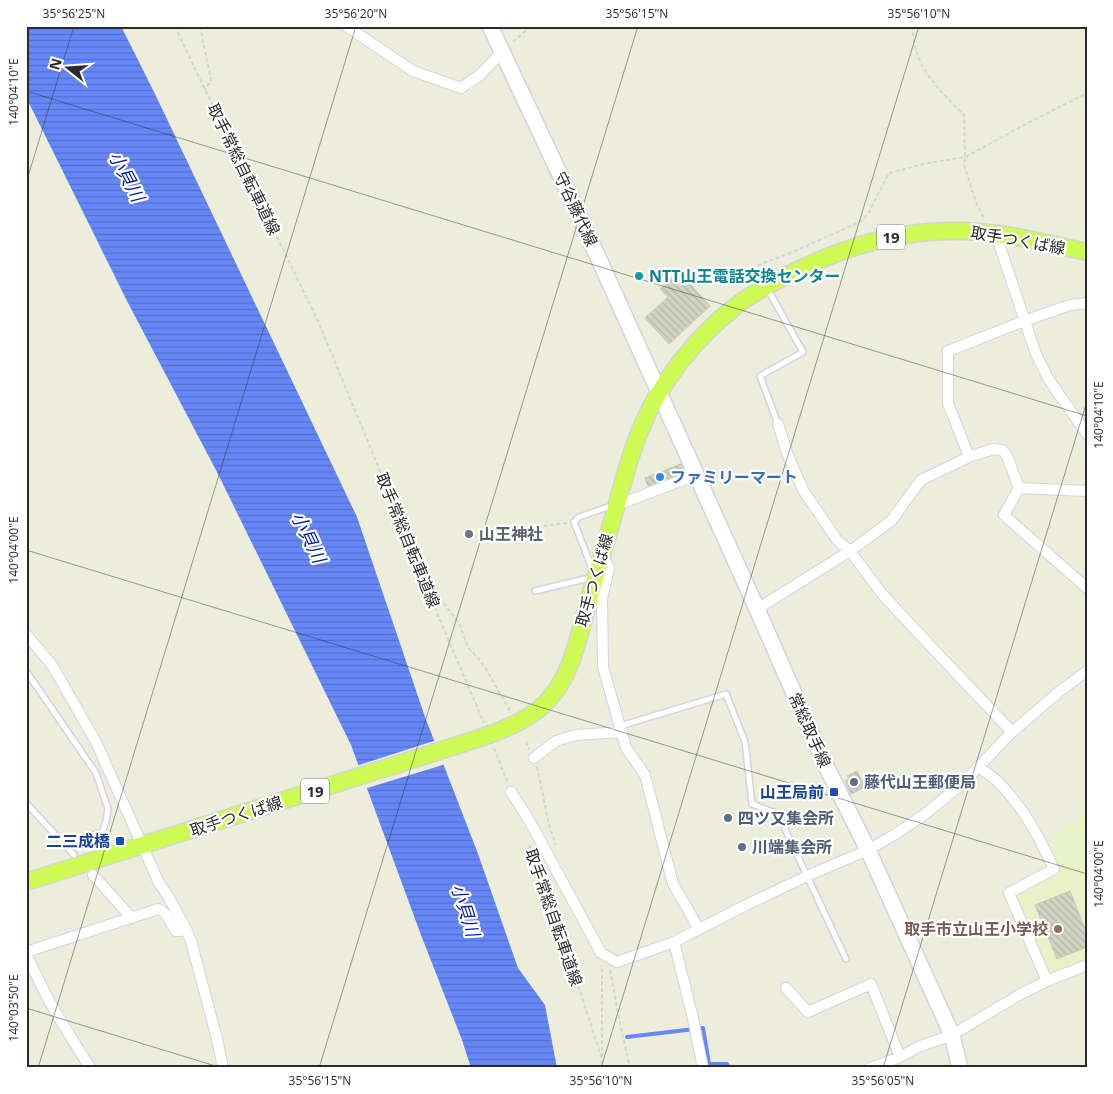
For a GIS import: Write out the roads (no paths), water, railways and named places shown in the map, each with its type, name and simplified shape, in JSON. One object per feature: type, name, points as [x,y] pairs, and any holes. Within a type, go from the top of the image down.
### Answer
[{"type":"main road","name":"守谷藤代線","points":[[490,26],[578,213],[659,392]]},
{"type":"main road","name":"取手つくば線","points":[[26,882],[483,737],[508,728],[537,711],[550,700],[566,674],[628,464],[637,437],[659,392],[686,356],[716,323],[731,310],[766,286],[842,250],[914,233],[957,231],[993,233],[1087,252]]},
{"type":"main road","name":"常総取手線","points":[[659,392],[825,764],[868,850],[952,1035],[960,1068]]},
{"type":"street","points":[[346,26],[413,71],[461,88],[480,75],[502,52]]},
{"type":"street","points":[[993,233],[998,241],[1036,354],[1049,380],[1087,434]]},
{"type":"street","points":[[969,457],[948,403],[948,351],[1070,305],[1087,303]]},
{"type":"street","points":[[778,424],[787,453],[803,490],[837,540],[850,551],[882,594],[1012,732]]},
{"type":"street","points":[[757,609],[850,551],[891,522],[921,480],[969,457],[993,449],[1002,450],[1007,456],[1019,488],[1004,515],[1087,588]]},
{"type":"street","points":[[617,504],[696,475]]},
{"type":"street","points":[[1019,488],[1087,491]]},
{"type":"street","points":[[602,554],[609,568],[602,599],[604,667],[626,748],[645,775],[672,884],[699,929]]},
{"type":"street","points":[[26,634],[52,665],[96,742],[148,844],[159,883],[186,929],[206,997],[223,1068]]},
{"type":"street","points":[[512,792],[604,955],[616,962],[674,942],[807,876],[868,850],[894,835],[926,814],[962,784],[1012,732],[1060,691],[1087,671]]},
{"type":"street","points":[[534,758],[556,741],[576,735],[621,729]]},
{"type":"street","points":[[978,767],[1000,782],[1019,805],[1040,839],[1054,869],[1009,893],[1047,982]]},
{"type":"street","points":[[93,875],[132,918]]},
{"type":"street","points":[[90,1068],[52,1005],[26,953],[158,909],[167,915],[176,930],[180,932],[186,929]]},
{"type":"street","points":[[674,942],[703,1068]]},
{"type":"street","points":[[870,1068],[900,1058],[918,1047],[952,1035],[1019,995],[1087,965]]},
{"type":"street","points":[[786,988],[808,1012],[870,984],[900,1058]]},
{"type":"lane","points":[[766,286],[803,352],[760,376],[778,424]]},
{"type":"lane","points":[[535,590],[595,576],[574,522],[579,517],[617,504]]},
{"type":"lane","points":[[26,671],[96,773],[108,809],[102,832],[66,845]]},
{"type":"lane","points":[[621,729],[726,694],[745,742],[752,804],[778,814],[846,959]]},
{"type":"lane","points":[[26,803],[74,854]]},
{"type":"water","name":"小貝川","points":[[26,26],[121,26],[357,517],[425,717],[477,851],[518,968],[545,1005],[557,1068],[471,1068],[351,745],[218,474],[127,301],[26,97]]},
{"type":"waterway","points":[[627,1037],[703,1028],[709,1064],[727,1064],[729,1068]]},
{"type":"place","name":"NTT山王電話交換センター","points":[[639,276]]},
{"type":"place","name":"ファミリーマート","points":[[660,477]]},
{"type":"place","name":"山王神社","points":[[469,534]]},
{"type":"place","name":"藤代山王郵便局","points":[[854,782]]},
{"type":"place","name":"山王局前","points":[[834,792]]},
{"type":"place","name":"四ツ又集会所","points":[[728,818]]},
{"type":"place","name":"二三成橋","points":[[120,841]]},
{"type":"place","name":"川端集会所","points":[[742,847]]},
{"type":"place","name":"取手市立山王小学校","points":[[1058,929]]}]
